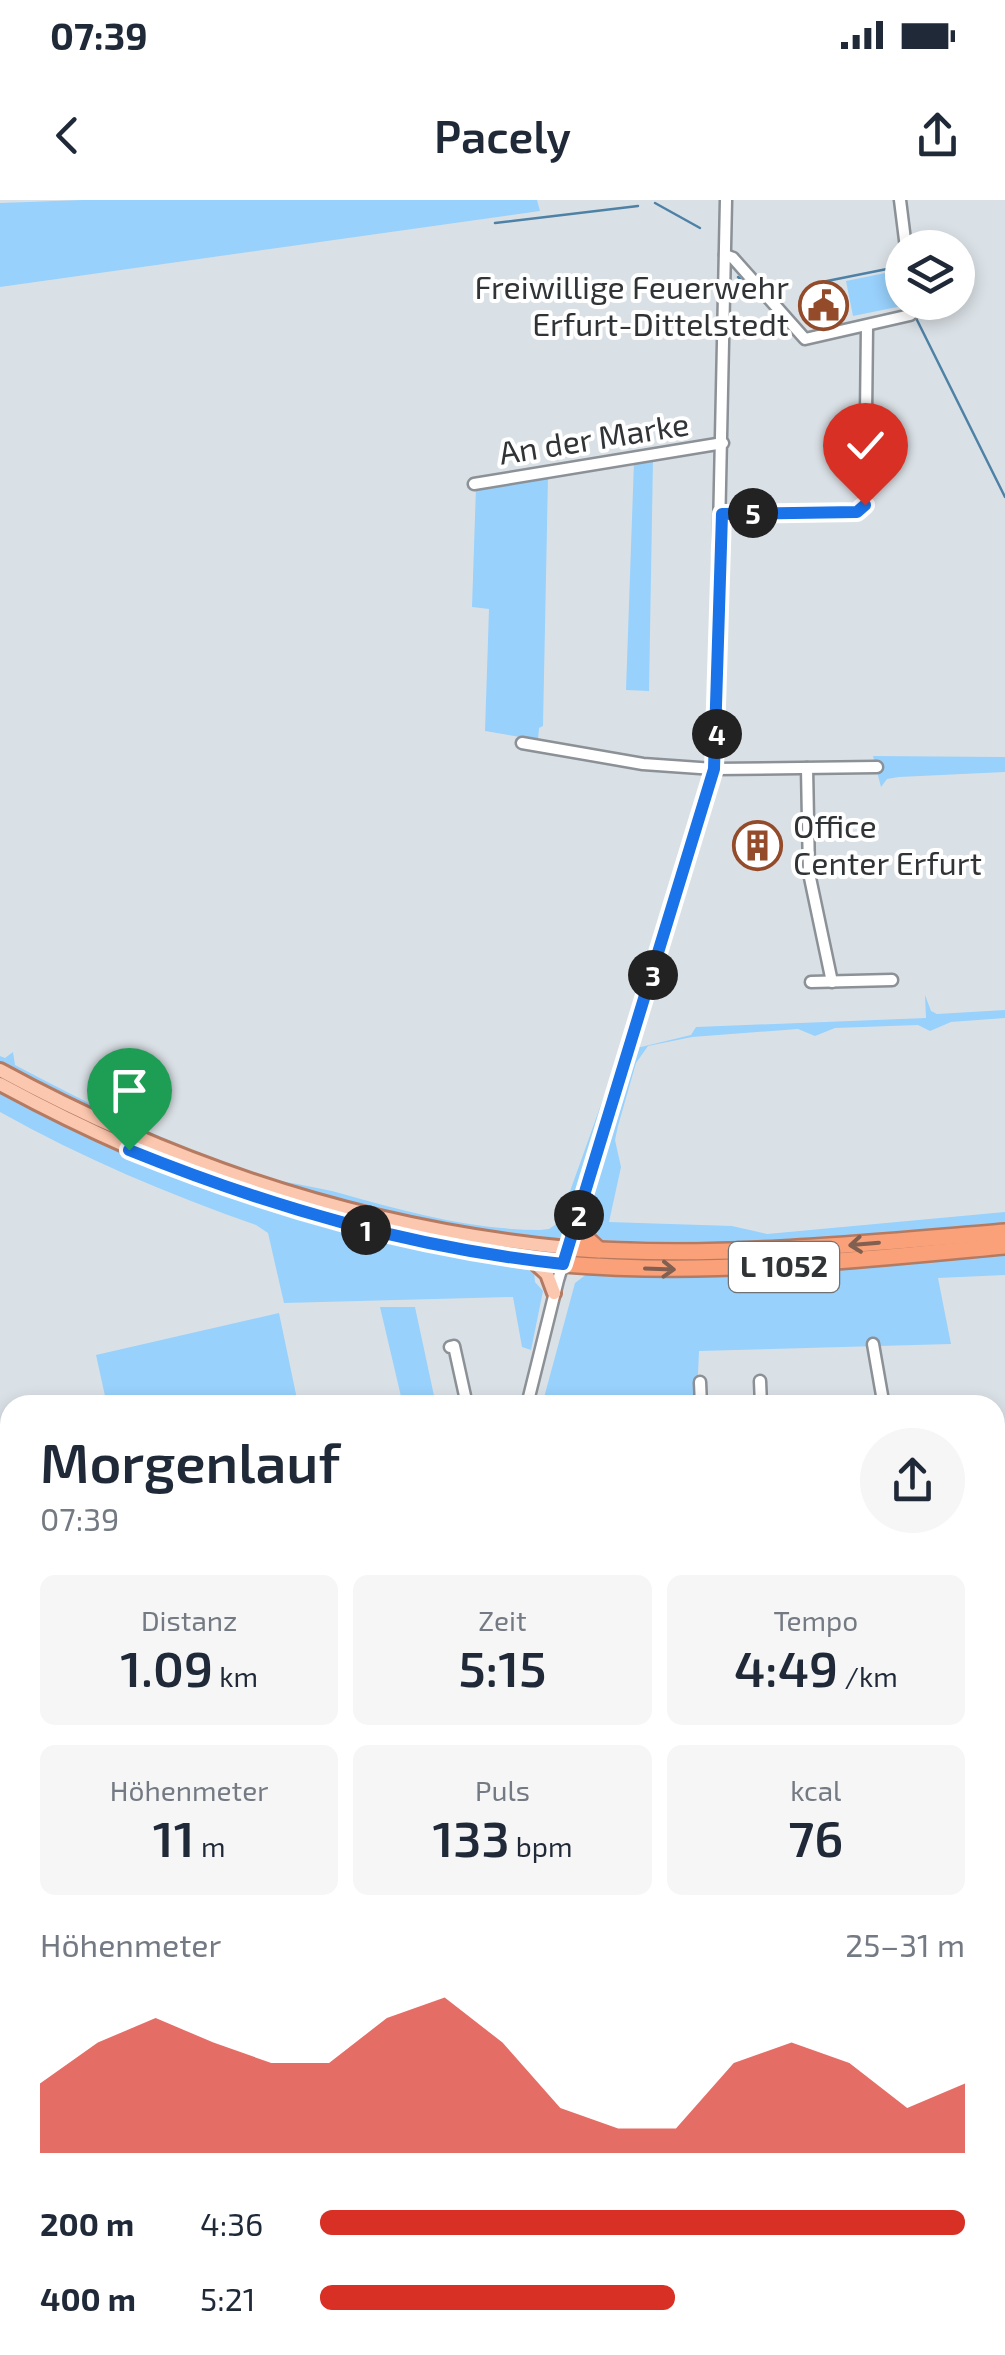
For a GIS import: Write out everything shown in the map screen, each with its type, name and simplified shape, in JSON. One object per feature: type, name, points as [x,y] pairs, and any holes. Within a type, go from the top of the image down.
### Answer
[{"type":"highway","points":[[578,1220],[586,1238],[599,1250]]},
{"type":"highway","name":"L 1052","points":[[566,1256],[599,1250],[778,1250],[1005,1232]]},
{"type":"highway","name":"L 1052","points":[[566,1256],[712,1270],[813,1265],[1005,1246]]},
{"type":"main road","name":"L 1052","points":[[0,1070],[140,1140],[297,1197],[566,1256]]},
{"type":"main road","name":"L 1052","points":[[0,1084],[129,1150],[264,1201],[391,1236],[532,1260],[566,1256]]},
{"type":"main road","points":[[532,1260],[547,1274],[554,1292]]},
{"type":"street","points":[[529,1395],[554,1292],[714,769],[726,200]]},
{"type":"street","points":[[900,200],[904,230]]},
{"type":"street","points":[[726,255],[733,258],[805,339],[885,319]]},
{"type":"street","points":[[722,514],[862,510],[867,326]]},
{"type":"street","name":"An der Marke","points":[[474,484],[723,443]]},
{"type":"street","points":[[522,743],[644,764],[714,769],[878,767]]},
{"type":"street","points":[[807,768],[809,873],[832,982]]},
{"type":"street","points":[[811,982],[892,980]]},
{"type":"street","points":[[873,1344],[883,1395]]},
{"type":"street","points":[[450,1347],[454,1346],[465,1395]]},
{"type":"street","points":[[760,1381],[761,1395]]},
{"type":"street","points":[[700,1382],[701,1395]]},
{"type":"shaded area","points":[[537,200],[540,211],[0,287],[0,203]]},
{"type":"shaded area","points":[[885,273],[885,309],[853,316],[846,281]]},
{"type":"shaded area","points":[[653,459],[649,691],[626,690],[634,461]]},
{"type":"shaded area","points":[[548,477],[543,726],[539,728],[538,740],[485,731],[489,609],[472,607],[476,487]]},
{"type":"shaded area","points":[[873,756],[1005,757],[1005,772],[899,777],[887,779],[881,787]]},
{"type":"shaded area","points":[[925,995],[931,1011],[937,1014],[1005,1010],[1005,1018],[951,1022],[930,1031],[918,1025],[835,1028],[815,1036],[798,1029],[692,1037],[648,1046],[636,1063],[618,1126],[615,1140],[621,1167],[609,1222],[732,1226],[767,1234],[1005,1212],[1005,1226],[748,1245],[542,1240],[408,1219],[279,1186],[119,1125],[0,1063],[0,1056],[5,1058],[13,1052],[15,1065],[71,1094],[158,1135],[258,1175],[440,1219],[540,1230],[559,1222],[623,1043],[641,1047],[691,1035],[696,1027],[926,1018]]},
{"type":"shaded area","points":[[0,1089],[128,1152],[260,1203],[395,1243],[534,1271],[535,1282],[543,1291],[531,1350],[522,1347],[513,1297],[284,1303],[268,1233],[126,1174],[31,1129],[0,1112]]},
{"type":"shaded area","points":[[1005,1250],[1005,1275],[938,1278],[951,1344],[699,1351],[697,1395],[545,1395],[575,1283],[592,1270],[783,1272]]},
{"type":"shaded area","points":[[380,1307],[415,1307],[434,1395],[401,1395]]},
{"type":"shaded area","points":[[279,1313],[296,1395],[105,1395],[96,1355]]},
{"type":"waterway","points":[[655,203],[700,228]]},
{"type":"waterway","points":[[495,223],[638,206]]},
{"type":"waterway","points":[[822,282],[885,269]]},
{"type":"waterway","points":[[738,277],[750,287]]},
{"type":"waterway","points":[[917,320],[1005,497]]},
{"type":"place","name":"Freiwillige Feuerwehr Erfurt-Dittelstedt","points":[[824,306]]},
{"type":"place","name":"Office Center Erfurt","points":[[758,845]]},
{"type":"route","points":[[129,1150],[213,1184],[353,1227],[473,1252],[563,1264],[714,769],[722,514],[857,512],[865,505]]}]
